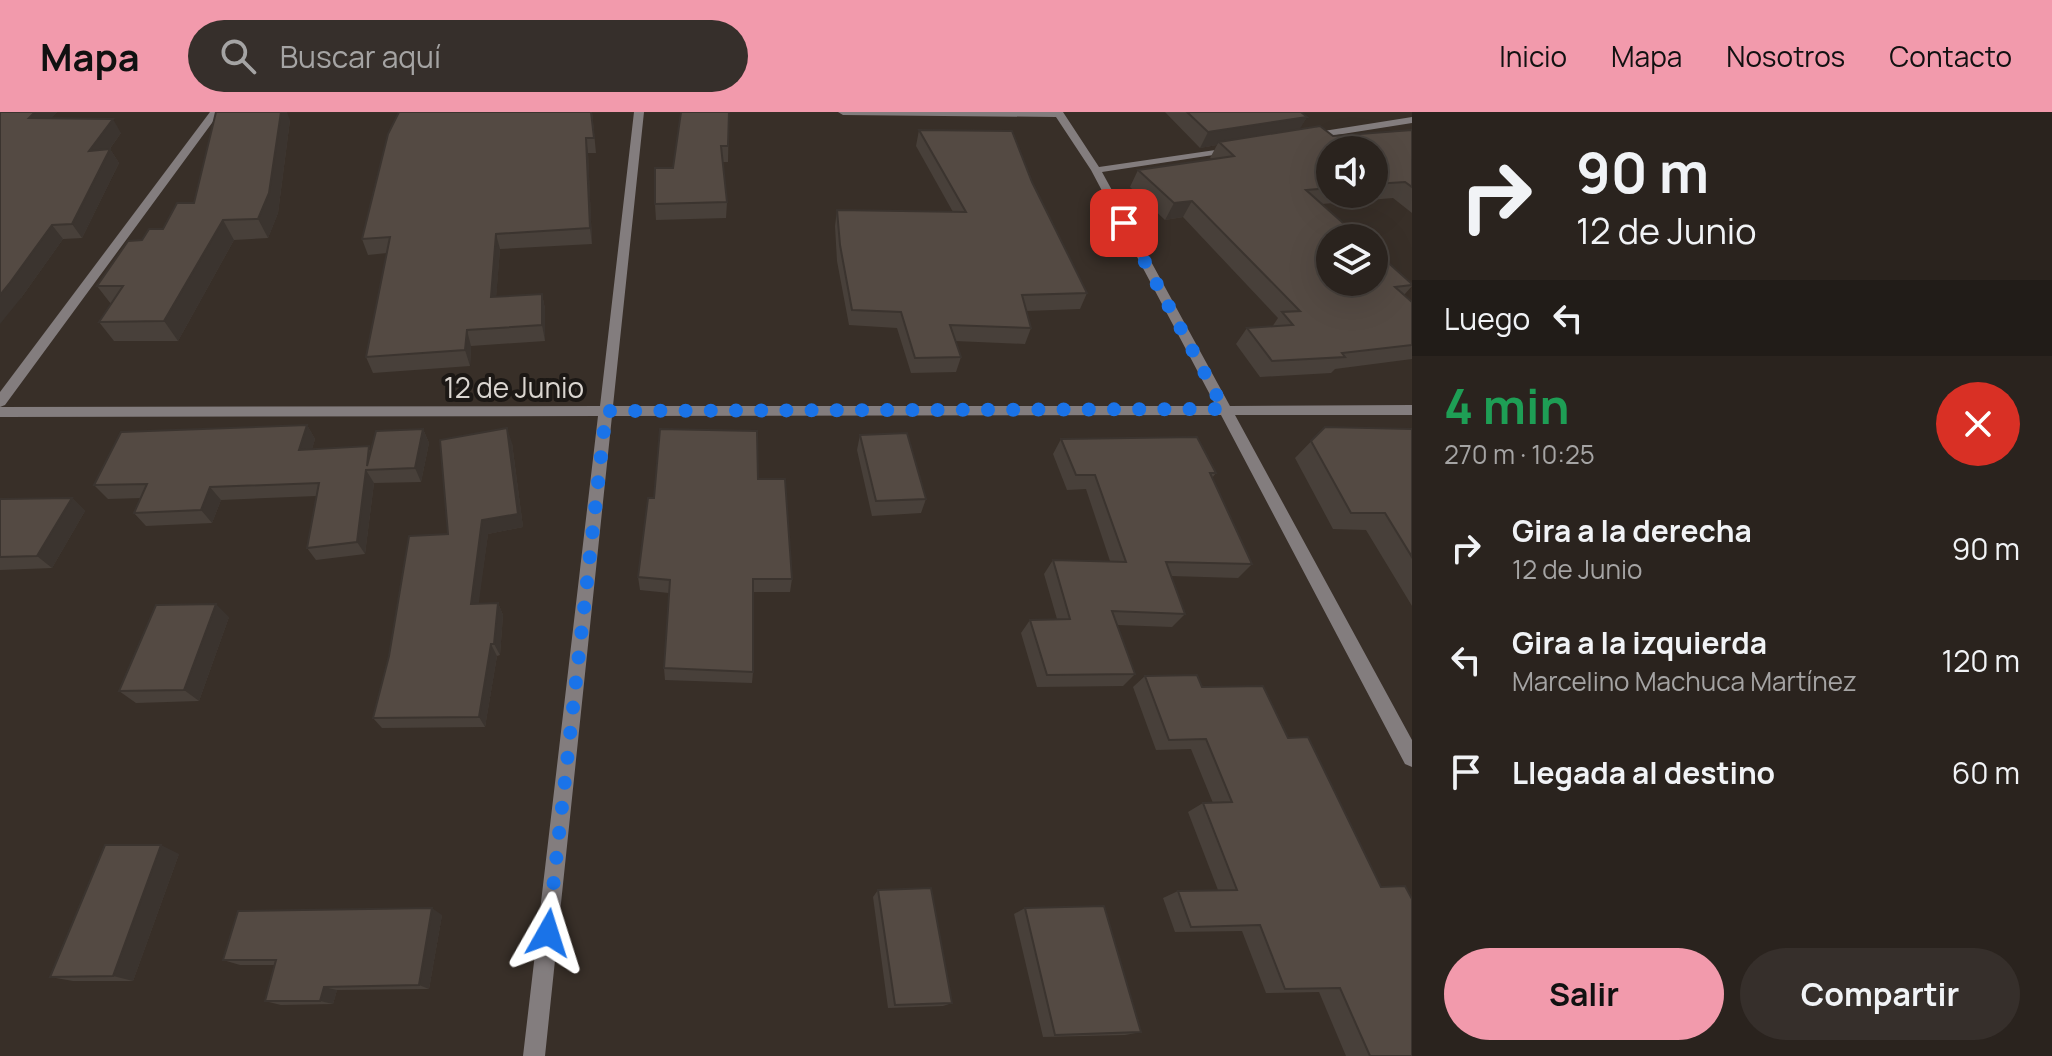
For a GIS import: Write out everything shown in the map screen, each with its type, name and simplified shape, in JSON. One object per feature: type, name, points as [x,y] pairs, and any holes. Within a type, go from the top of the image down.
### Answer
[{"type":"street","points":[[0,402],[215,112]]},
{"type":"street","points":[[534,1056],[639,112]]},
{"type":"street","points":[[843,112],[1059,113],[1096,170],[1412,758]]},
{"type":"street","points":[[1292,139],[1412,120]]},
{"type":"street","points":[[1096,170],[1246,146]]},
{"type":"street","name":"12 de Junio","points":[[0,412],[1412,410]]},
{"type":"building","points":[[0,112],[35,112],[29,118],[113,119],[89,151],[110,149],[72,224],[52,225],[0,295]]},
{"type":"building","points":[[216,112],[281,112],[269,193],[258,219],[223,220],[164,321],[99,322],[123,286],[97,286],[128,241],[142,240],[149,229],[163,229],[177,203],[194,203]]},
{"type":"building","points":[[399,112],[591,112],[594,138],[586,138],[590,228],[496,234],[491,297],[542,294],[542,325],[467,330],[465,350],[366,357],[390,237],[362,239],[388,134]]},
{"type":"building","points":[[681,112],[729,112],[728,146],[721,146],[727,202],[655,204],[655,168],[673,168]]},
{"type":"building","points":[[1187,112],[1301,112],[1307,117],[1208,132]]},
{"type":"building","points":[[1320,126],[1333,136],[1316,136],[1316,189],[1306,190],[1316,199],[1316,208],[1326,208],[1344,224],[1316,224],[1316,296],[1388,296],[1388,263],[1412,284],[1395,287],[1412,302],[1412,345],[1342,353],[1345,357],[1272,361],[1247,328],[1293,325],[1282,312],[1300,311],[1192,201],[1174,203],[1138,170],[1234,156],[1219,142]]},
{"type":"building","points":[[919,130],[1012,131],[1032,182],[1087,293],[1022,295],[1031,328],[950,325],[961,357],[915,358],[901,312],[852,310],[837,210],[966,212]]},
{"type":"building","points":[[1412,130],[1412,187],[1405,182],[1388,183],[1388,136],[1333,136]]},
{"type":"building","points":[[307,425],[299,450],[369,446],[367,466],[376,431],[423,429],[415,468],[366,470],[357,542],[307,548],[319,483],[210,487],[201,510],[134,513],[147,484],[94,485],[121,432]]},
{"type":"building","points":[[1325,427],[1412,429],[1412,557],[1385,513],[1351,513],[1311,441]]},
{"type":"building","points":[[507,428],[518,514],[482,520],[471,604],[498,603],[494,644],[491,644],[479,717],[373,718],[389,656],[409,536],[448,534],[440,440]]},
{"type":"building","points":[[660,429],[757,431],[758,479],[785,479],[792,579],[753,579],[753,672],[664,668],[670,580],[638,577],[648,498],[654,498]]},
{"type":"building","points":[[907,433],[926,499],[876,501],[860,435]]},
{"type":"building","points":[[1197,437],[1216,473],[1210,473],[1252,564],[1166,562],[1185,614],[1112,611],[1135,674],[1047,675],[1030,620],[1070,619],[1053,560],[1126,562],[1095,475],[1076,475],[1061,439]]},
{"type":"building","points":[[72,498],[37,556],[0,557],[0,499]]},
{"type":"building","points":[[216,604],[184,690],[119,691],[156,605]]},
{"type":"building","points":[[1197,675],[1202,687],[1263,686],[1288,738],[1308,737],[1381,887],[1405,886],[1412,899],[1412,1056],[1370,1056],[1340,988],[1285,989],[1260,925],[1191,927],[1178,891],[1237,890],[1203,803],[1232,802],[1206,739],[1169,740],[1145,676]]},
{"type":"building","points":[[105,845],[161,845],[113,976],[50,977]]},
{"type":"building","points":[[931,888],[952,1003],[895,1005],[878,890]]},
{"type":"building","points":[[1104,906],[1141,1032],[1055,1035],[1025,908]]},
{"type":"building","points":[[432,908],[419,985],[324,987],[320,1001],[265,1001],[276,960],[223,960],[238,911]]},
{"type":"route","points":[[548,933],[606,411],[1224,409],[1124,223]]}]
